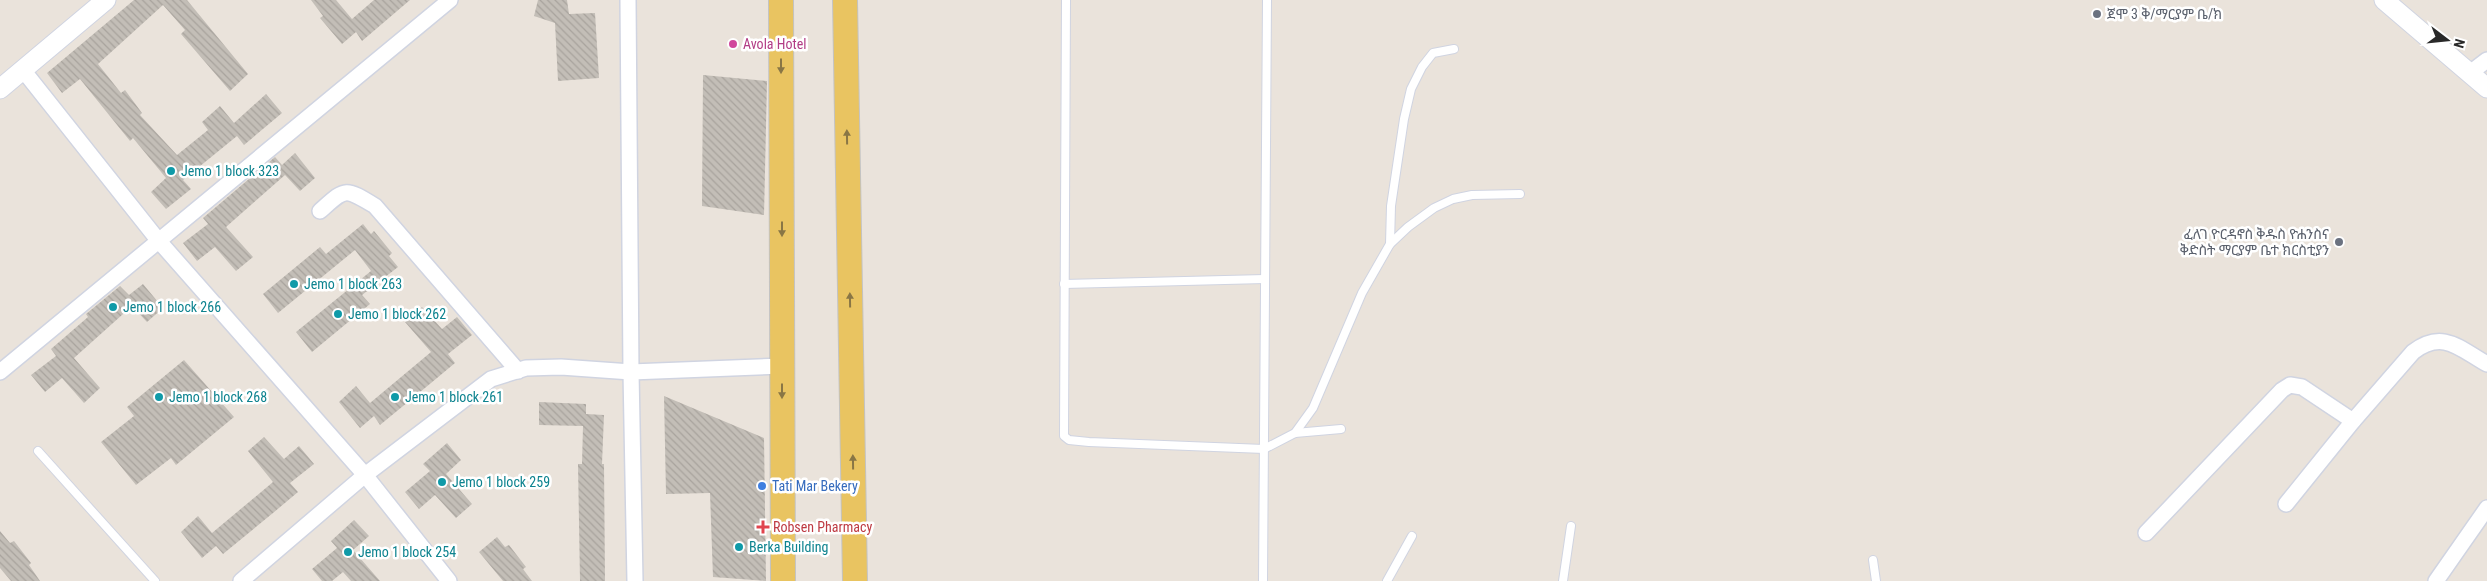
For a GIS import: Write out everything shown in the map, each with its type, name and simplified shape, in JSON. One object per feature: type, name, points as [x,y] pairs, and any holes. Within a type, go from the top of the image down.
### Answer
[{"type":"main road","points":[[781,0],[783,581]]},
{"type":"main road","points":[[845,0],[855,581]]},
{"type":"street","points":[[0,89],[106,0]]},
{"type":"street","points":[[0,372],[450,0]]},
{"type":"street","points":[[628,0],[631,372],[636,581]]},
{"type":"street","points":[[2384,0],[2487,88]]},
{"type":"street","points":[[2470,72],[2487,60]]},
{"type":"street","points":[[23,70],[158,240],[365,475],[448,581]]},
{"type":"street","points":[[320,212],[340,193],[348,191],[374,206],[518,371]]},
{"type":"street","points":[[2286,504],[2353,421],[2413,352],[2431,341],[2449,343],[2487,364]]},
{"type":"street","points":[[241,581],[365,475],[491,379],[526,368],[562,367],[631,372],[782,366]]},
{"type":"street","points":[[2146,533],[2282,390],[2290,385],[2302,387],[2353,421]]},
{"type":"street","points":[[2436,581],[2487,508]]},
{"type":"lane","points":[[1066,0],[1064,436],[1069,440],[1089,442],[1264,449],[1295,433],[1341,429]]},
{"type":"lane","points":[[1263,581],[1267,0]]},
{"type":"lane","points":[[1390,244],[1391,206],[1404,119],[1411,89],[1422,66],[1433,53],[1454,49]]},
{"type":"lane","points":[[1295,433],[1313,408],[1362,293],[1390,244],[1421,218],[1453,199],[1472,195],[1520,194]]},
{"type":"lane","points":[[1064,284],[1265,279]]},
{"type":"lane","points":[[38,451],[154,581]]},
{"type":"lane","points":[[1564,581],[1571,526]]},
{"type":"lane","points":[[1387,581],[1412,536]]},
{"type":"lane","points":[[1873,560],[1876,581]]},
{"type":"building","points":[[134,0],[187,0],[248,74],[230,91],[181,34],[185,30],[163,5],[98,64],[121,93],[125,90],[142,113],[140,115],[177,155],[208,130],[202,122],[220,106],[234,123],[266,94],[282,113],[244,145],[237,136],[183,180],[191,189],[166,209],[151,192],[166,178],[133,138],[130,141],[80,79],[62,93],[47,73]]},
{"type":"building","points":[[311,0],[336,0],[352,19],[374,0],[410,0],[362,41],[356,32],[342,44],[320,18],[323,16]]},
{"type":"building","points":[[538,0],[567,0],[569,14],[595,13],[599,78],[558,81],[555,23],[534,16]]},
{"type":"building","points":[[703,75],[767,81],[764,215],[702,206]]},
{"type":"building","points":[[295,153],[315,178],[300,191],[285,175],[226,227],[253,257],[236,271],[215,247],[197,261],[183,243],[208,224],[203,218],[275,157],[282,165]]},
{"type":"building","points":[[363,224],[371,234],[374,231],[392,253],[389,256],[398,267],[362,295],[370,304],[312,352],[296,332],[371,271],[355,250],[278,313],[263,294],[320,247],[326,254]]},
{"type":"building","points":[[143,284],[163,308],[147,322],[132,306],[74,358],[100,388],[84,403],[62,378],[45,392],[31,375],[56,356],[51,349],[88,317],[86,314],[120,286],[129,295]]},
{"type":"building","points":[[422,307],[442,329],[457,317],[472,335],[448,354],[455,363],[431,383],[380,425],[374,416],[360,428],[339,402],[356,386],[370,403],[431,352],[405,322]]},
{"type":"building","points":[[184,360],[234,417],[176,465],[171,458],[136,485],[101,442],[134,416],[127,407]]},
{"type":"building","points":[[664,396],[764,438],[766,581],[713,577],[710,493],[666,494]]},
{"type":"building","points":[[539,402],[586,404],[586,414],[604,415],[602,464],[604,464],[605,581],[580,581],[578,464],[582,464],[583,426],[539,425]]},
{"type":"building","points":[[264,437],[284,459],[299,446],[314,464],[290,483],[298,492],[273,513],[223,554],[216,546],[202,558],[181,532],[198,516],[212,533],[273,482],[248,451]]},
{"type":"building","name":"Jemo 1 block 259","points":[[447,443],[461,460],[446,474],[472,504],[456,518],[435,495],[419,509],[405,492],[430,471],[423,464]]},
{"type":"building","name":"Jemo 1 block 254","points":[[354,520],[369,536],[353,550],[380,581],[351,581],[343,572],[332,581],[322,581],[312,569],[337,548],[331,541]]},
{"type":"building","points":[[0,531],[10,543],[14,541],[31,563],[29,565],[40,581],[11,581],[0,568]]},
{"type":"building","points":[[497,537],[505,547],[509,545],[526,567],[523,569],[532,581],[503,581],[479,552]]},
{"type":"place","name":"ጀሞ 3 ቅ/ማርያም ቤ/ክ","points":[[2097,14]]},
{"type":"place","name":"Avola Hotel","points":[[733,44]]},
{"type":"place","name":"Jemo 1 block 323","points":[[171,171]]},
{"type":"place","name":"ፈለገ ዮርዳኖስ ቅዱስ ዮሐንስና ቅድስት ማርያም ቤተ ክርስቲያን","points":[[2339,242]]},
{"type":"place","name":"Jemo 1 block 263","points":[[294,284]]},
{"type":"place","name":"Jemo 1 block 266","points":[[113,307]]},
{"type":"place","name":"Jemo 1 block 262","points":[[338,314]]},
{"type":"place","name":"Jemo 1 block 268","points":[[159,397]]},
{"type":"place","name":"Jemo 1 block 261","points":[[395,397]]},
{"type":"place","name":"Jemo 1 block 259","points":[[442,482]]},
{"type":"place","name":"Tati Mar Bekery","points":[[762,486]]},
{"type":"place","name":"Robsen Pharmacy","points":[[763,527]]},
{"type":"place","name":"Berka Building","points":[[739,547]]},
{"type":"place","name":"Jemo 1 block 254","points":[[348,552]]}]
